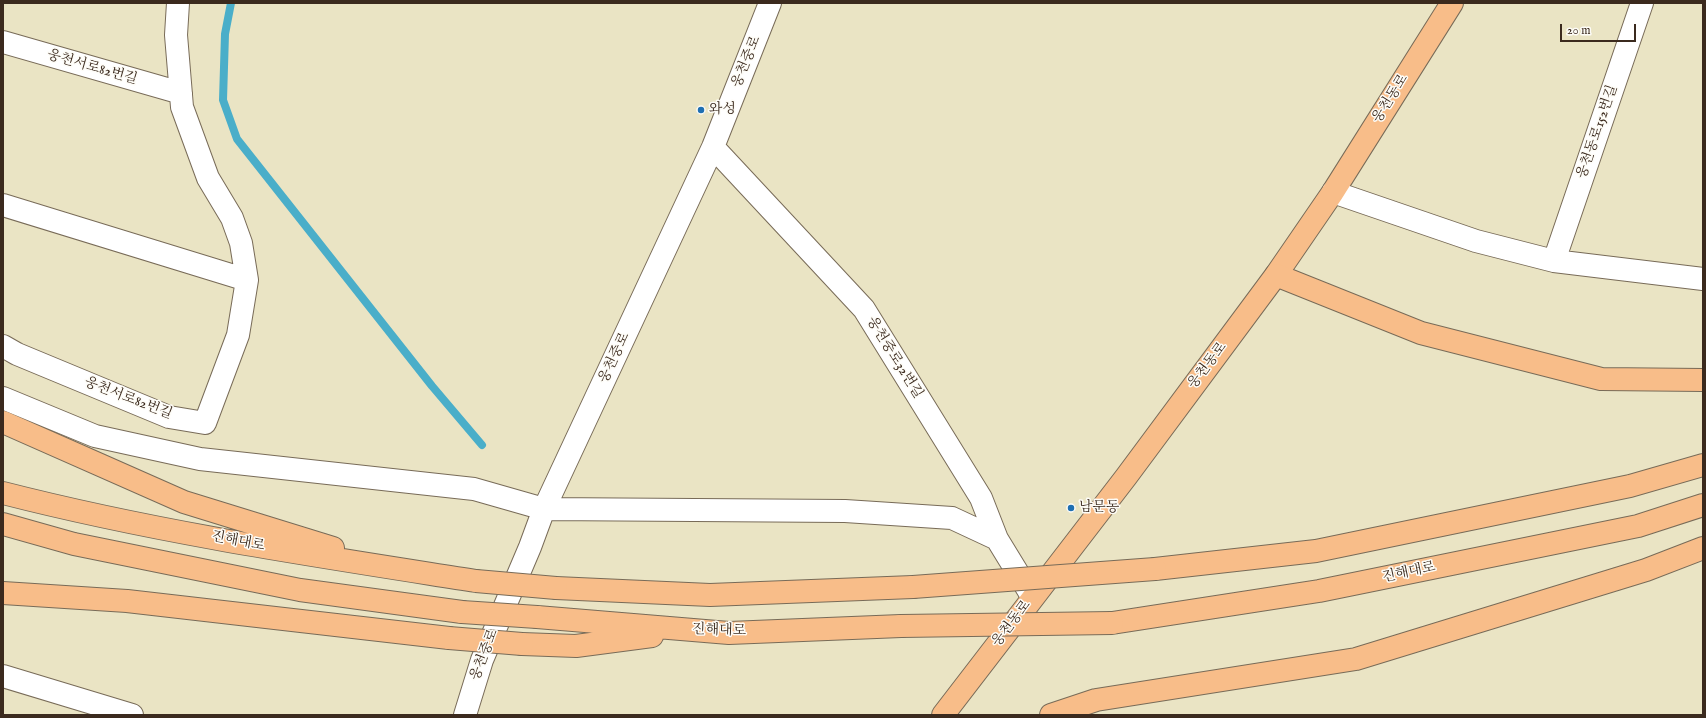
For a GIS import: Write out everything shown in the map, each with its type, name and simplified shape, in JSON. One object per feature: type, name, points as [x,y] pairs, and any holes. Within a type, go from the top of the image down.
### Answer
[{"type":"main road","name":"웅천동로","points":[[943,715],[1126,477],[1276,275],[1333,192],[1452,3]]},
{"type":"main road","points":[[1276,275],[1421,333],[1601,379],[1703,380]]},
{"type":"main road","points":[[3,422],[184,502],[405,570]]},
{"type":"main road","name":"진해대로","points":[[3,493],[97,516],[300,554],[476,581],[556,588],[710,595],[913,587],[1155,569],[1316,551],[1630,486],[1703,465]]},
{"type":"main road","name":"진해대로","points":[[3,524],[74,544],[300,590],[462,612],[728,633],[901,626],[1112,623],[1319,591],[1638,526],[1703,505]]},
{"type":"main road","points":[[1051,715],[1096,700],[1356,659],[1646,570],[1703,548]]},
{"type":"main road","points":[[3,593],[127,601],[449,638],[522,644],[576,646],[694,630]]},
{"type":"street","name":"웅천서로82번길","points":[[3,346],[17,354],[169,417],[205,423],[238,335],[247,280],[241,242],[232,218],[208,178],[182,107],[176,35],[178,3]]},
{"type":"street","name":"웅천중로","points":[[465,715],[482,660],[530,547],[544,509],[713,147],[770,3]]},
{"type":"street","name":"웅천동로152번길","points":[[1554,261],[1642,3]]},
{"type":"street","name":"웅천서로82번길","points":[[3,42],[181,93]]},
{"type":"street","name":"웅천중로32번길","points":[[713,147],[864,309],[981,498],[996,539],[1032,598]]},
{"type":"street","points":[[1333,192],[1476,241],[1554,261],[1703,279]]},
{"type":"street","points":[[3,205],[247,280]]},
{"type":"street","points":[[3,398],[95,436],[200,459],[474,489],[544,509],[845,511],[952,518],[996,539]]},
{"type":"street","points":[[3,676],[132,715]]},
{"type":"waterway","points":[[231,3],[225,34],[223,100],[237,139],[432,386],[482,445]]},
{"type":"place","name":"와성","points":[[701,110]]},
{"type":"place","name":"남문동","points":[[1071,508]]}]
